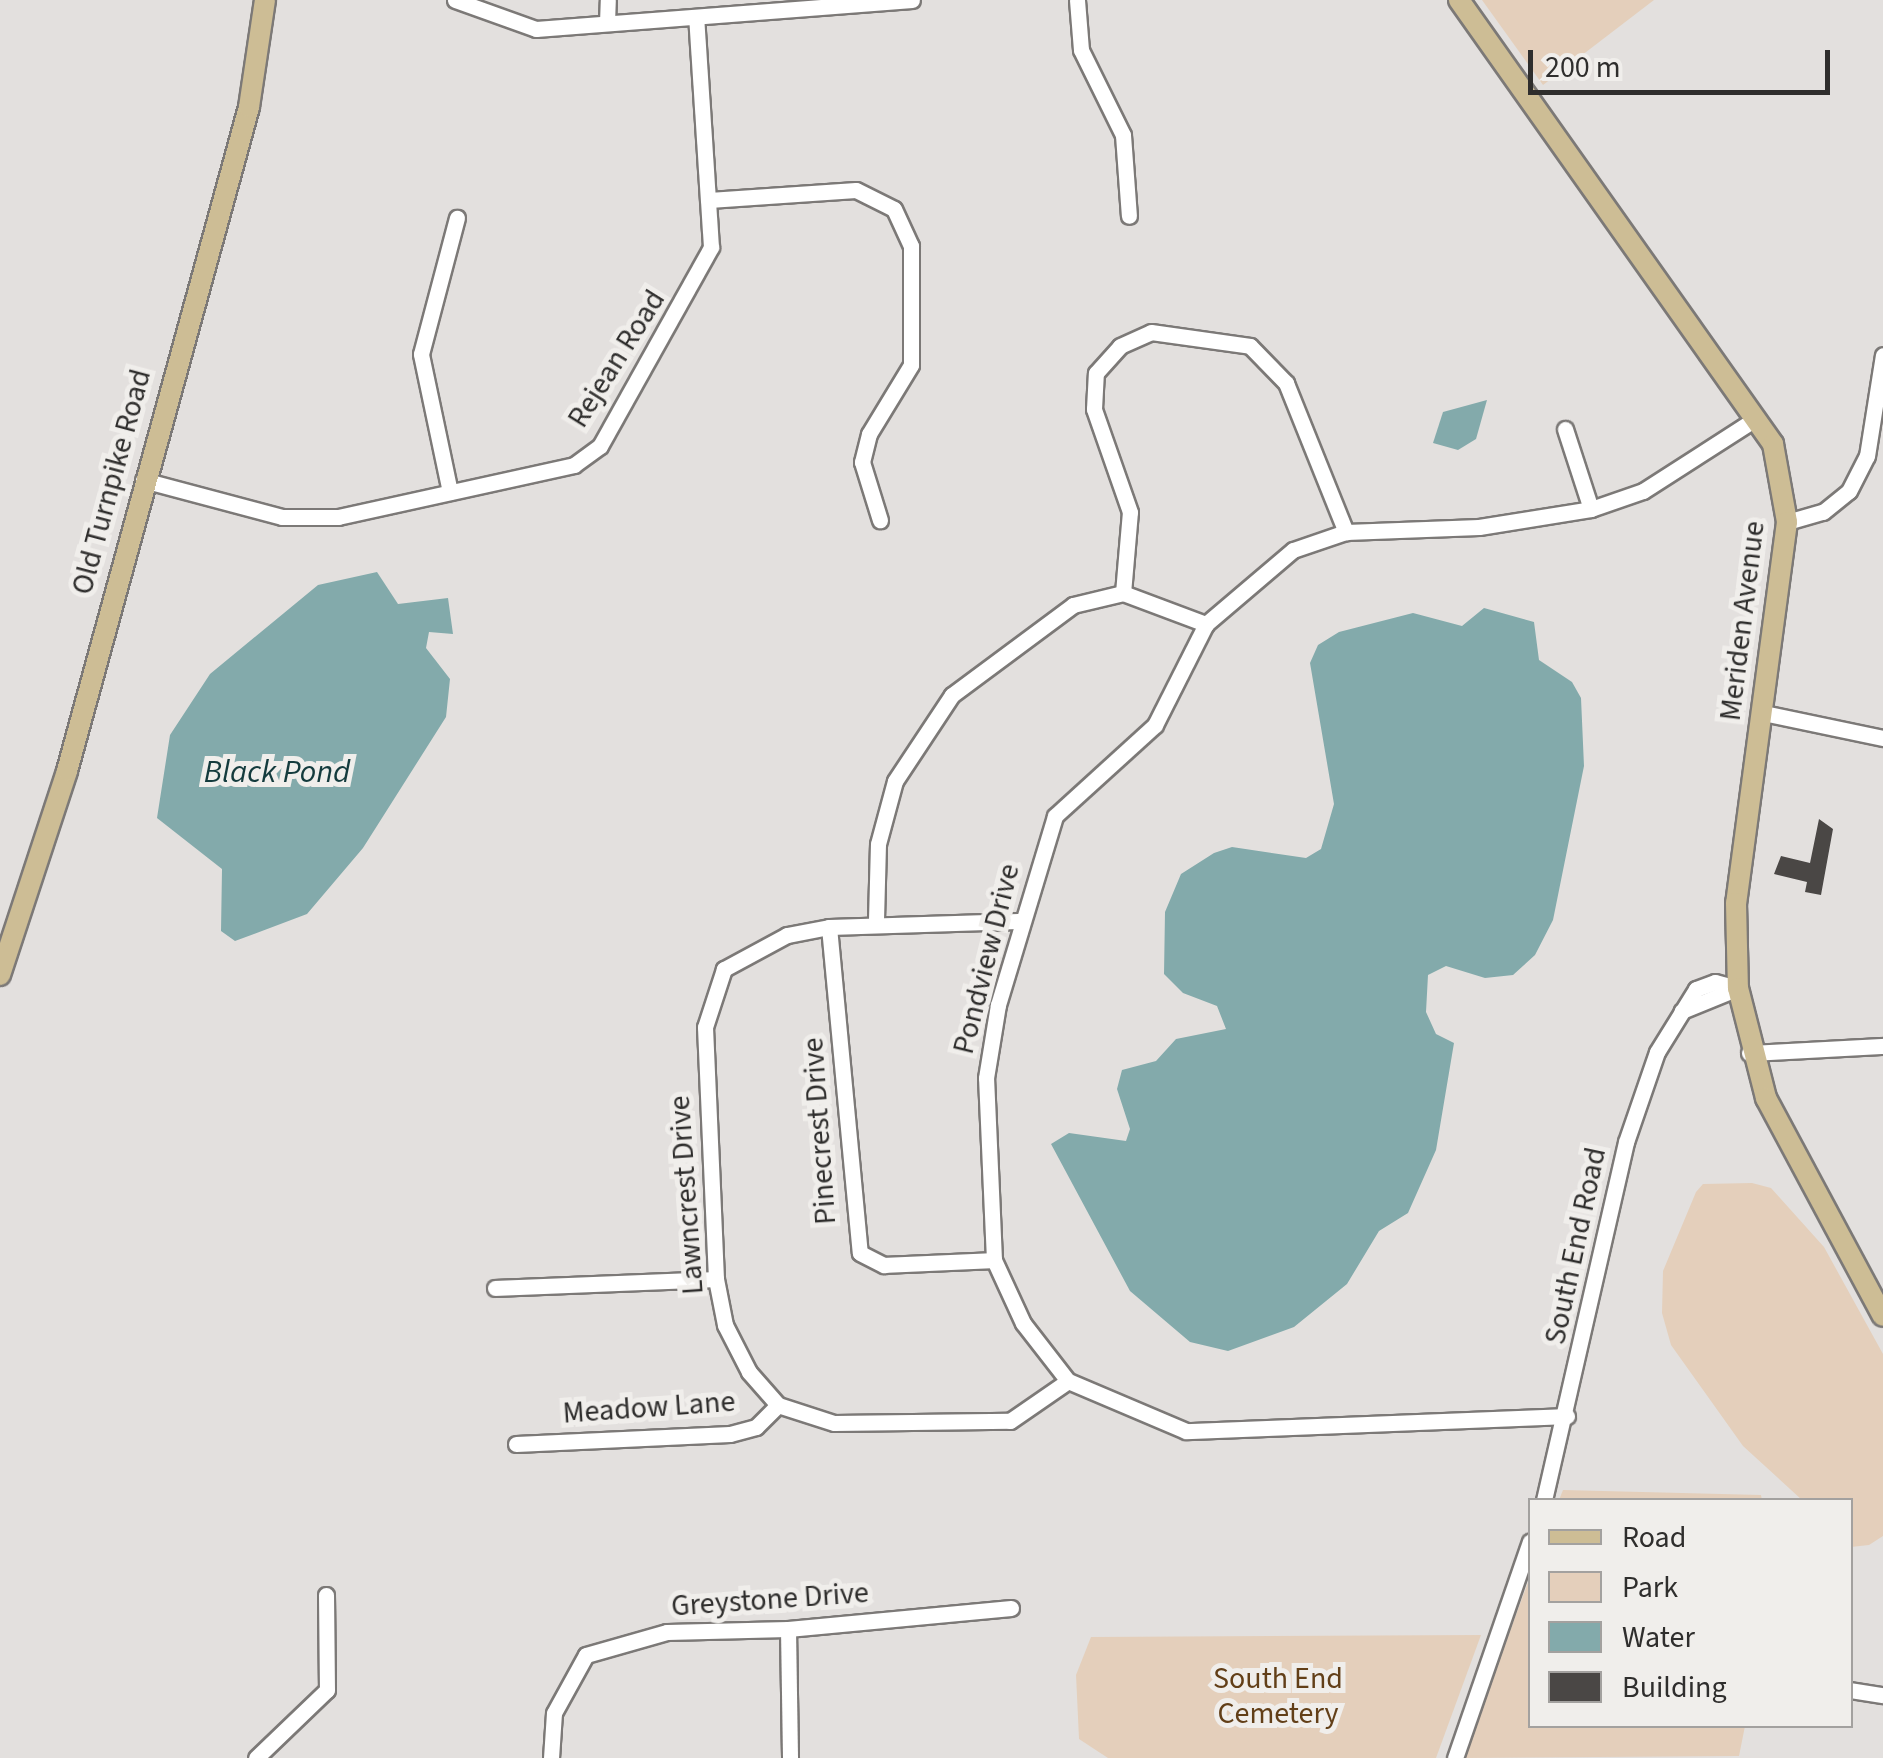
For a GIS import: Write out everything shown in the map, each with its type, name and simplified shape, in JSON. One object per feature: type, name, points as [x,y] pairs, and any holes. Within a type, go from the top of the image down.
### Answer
[{"type":"main road","name":"Old Turnpike Road","points":[[0,975],[66,770],[248,107],[264,0]]},
{"type":"main road","name":"Meriden Avenue","points":[[1460,0],[1756,419],[1781,471],[1787,522],[1736,904],[1738,988],[1750,1052],[1786,1144],[1883,1316]]},
{"type":"street","points":[[456,0],[536,29],[696,16],[773,5],[912,0]]},
{"type":"street","points":[[607,23],[608,0]]},
{"type":"street","points":[[1077,0],[1081,50],[1123,135],[1129,216]]},
{"type":"street","name":"Rejean Road","points":[[143,480],[282,516],[338,517],[574,465],[600,446],[699,277],[711,248],[696,16]]},
{"type":"street","points":[[708,200],[856,190],[894,209],[911,246],[911,365],[869,434],[862,462],[880,520]]},
{"type":"street","points":[[450,492],[421,354],[456,218]]},
{"type":"street","points":[[1123,593],[1130,512],[1094,409],[1096,373],[1120,346],[1152,332],[1250,346],[1286,384],[1346,532]]},
{"type":"street","points":[[1787,522],[1824,512],[1849,492],[1866,456],[1883,354]]},
{"type":"street","name":"Pondview Drive","points":[[1567,1416],[1186,1431],[1068,1381],[1023,1323],[994,1260],[986,1078],[1018,920],[1055,816],[1155,725],[1206,624],[1293,550],[1346,532],[1480,526],[1591,509],[1644,492],[1756,419]]},
{"type":"street","points":[[1565,430],[1591,509]]},
{"type":"street","points":[[876,920],[881,828],[916,740],[952,695],[1016,642],[1073,606],[1123,593],[1206,624]]},
{"type":"street","points":[[1763,712],[1883,738]]},
{"type":"street","name":"Lawncrest Drive","points":[[778,1405],[726,1325],[716,1279],[705,1027],[713,983],[738,957],[829,927],[876,920],[1018,920]]},
{"type":"street","name":"Pinecrest Drive","points":[[829,927],[860,1253],[884,1266],[994,1260]]},
{"type":"street","name":"South End Road","points":[[1545,1498],[1567,1416],[1626,1142],[1656,1052],[1682,1011],[1738,988]]},
{"type":"street","points":[[1750,1052],[1883,1046]]},
{"type":"street","points":[[495,1288],[716,1279]]},
{"type":"street","points":[[778,1405],[864,1426],[1010,1421],[1068,1381]]},
{"type":"street","name":"Meadow Lane","points":[[516,1444],[730,1434],[756,1428],[778,1405]]},
{"type":"street","points":[[1455,1758],[1528,1548]]},
{"type":"street","points":[[256,1758],[326,1690],[326,1595]]},
{"type":"street","name":"Greystone Drive","points":[[551,1758],[554,1713],[586,1656],[666,1632],[788,1630],[1011,1608]]},
{"type":"street","points":[[788,1630],[790,1758]]},
{"type":"street","points":[[1853,1690],[1883,1695]]},
{"type":"green space","points":[[1482,0],[1654,0],[1543,85]]},
{"type":"green space","points":[[1752,1183],[1771,1188],[1824,1247],[1883,1354],[1883,1536],[1869,1545],[1853,1547],[1853,1498],[1800,1498],[1743,1446],[1671,1345],[1662,1313],[1663,1271],[1696,1192],[1703,1184]]},
{"type":"green space","points":[[1563,1490],[1762,1498],[1560,1498]]},
{"type":"green space","points":[[1528,1582],[1528,1728],[1745,1728],[1739,1756],[1463,1758]]},
{"type":"green space","name":"South End Cemetery","points":[[1481,1635],[1436,1758],[1108,1758],[1079,1739],[1076,1675],[1091,1637]]},
{"type":"water","points":[[1487,400],[1476,439],[1458,450],[1433,443],[1443,412]]},
{"type":"water","name":"Black Pond","points":[[377,572],[398,604],[448,598],[453,634],[429,632],[426,648],[450,679],[446,717],[363,848],[307,914],[235,941],[221,931],[222,869],[157,818],[170,735],[210,674],[318,585]]},
{"type":"water","points":[[1484,608],[1534,622],[1539,660],[1572,682],[1581,698],[1584,766],[1553,920],[1535,955],[1513,975],[1485,978],[1446,966],[1428,975],[1426,1012],[1436,1034],[1454,1043],[1436,1150],[1408,1213],[1379,1231],[1347,1284],[1294,1327],[1228,1351],[1190,1342],[1130,1291],[1051,1144],[1069,1133],[1126,1141],[1130,1129],[1117,1089],[1122,1070],[1156,1061],[1176,1039],[1226,1029],[1217,1006],[1183,993],[1164,974],[1165,912],[1181,874],[1214,853],[1232,847],[1306,858],[1321,849],[1334,804],[1310,663],[1318,645],[1339,632],[1413,613],[1462,626]]},
{"type":"building","points":[[1819,819],[1833,829],[1821,895],[1805,892],[1807,882],[1774,874],[1781,856],[1810,863]]}]
